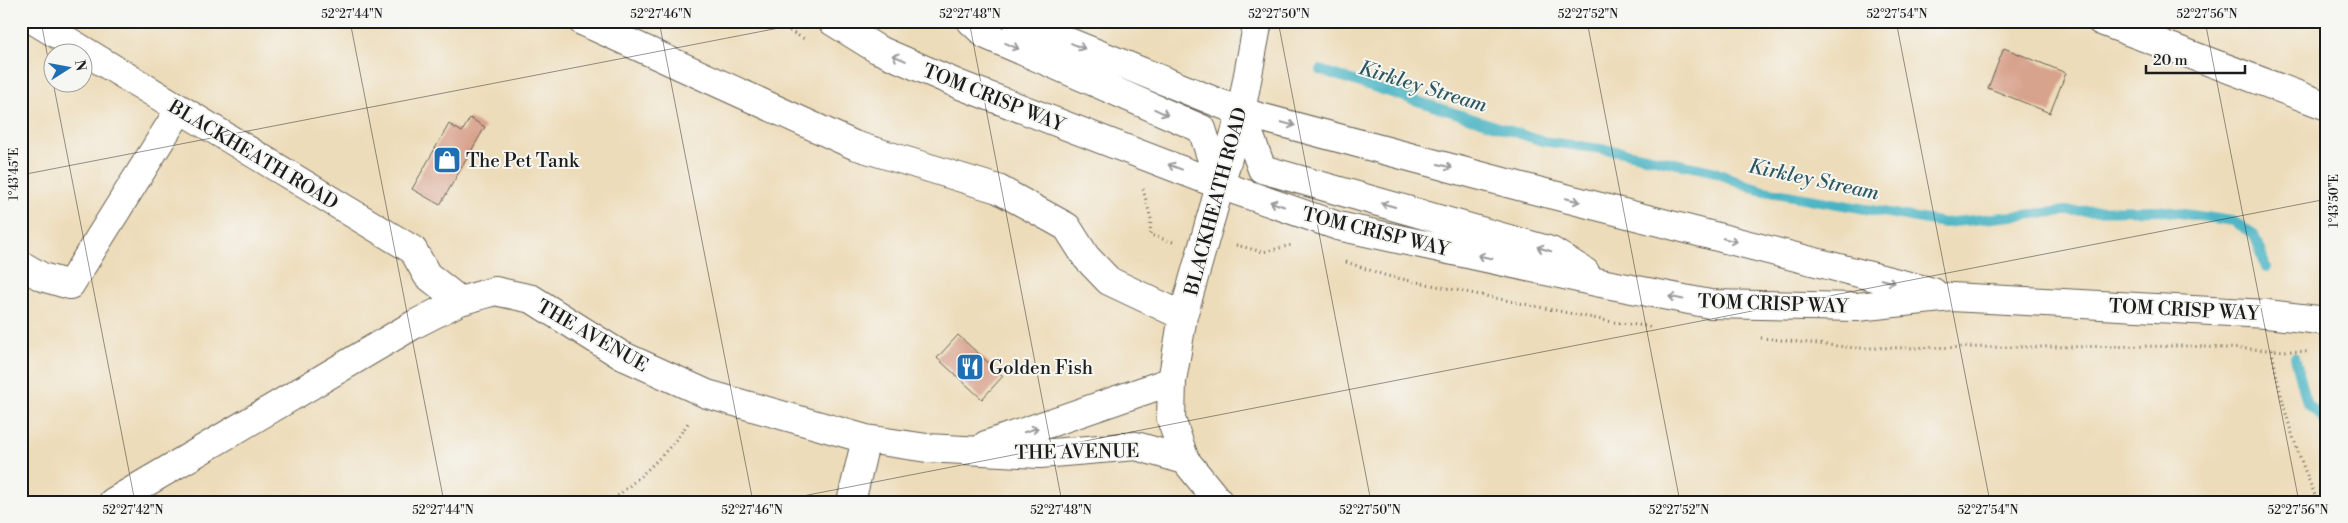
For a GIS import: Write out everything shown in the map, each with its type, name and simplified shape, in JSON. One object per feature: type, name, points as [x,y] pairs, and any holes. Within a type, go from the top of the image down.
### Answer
[{"type":"main road","name":"BLACKHEATH ROAD","points":[[35,21],[412,250],[427,275],[460,301]]},
{"type":"main road","points":[[582,21],[854,145],[998,189],[1067,227],[1086,257],[1109,281],[1183,316]]},
{"type":"main road","name":"TOM CRISP WAY","points":[[832,21],[877,49],[960,85],[1220,185],[1338,226],[1601,283],[1710,304],[1857,306],[1952,297],[2267,314],[2327,320]]},
{"type":"main road","points":[[971,21],[986,35],[1202,129],[1220,185]]},
{"type":"main road","name":"TOM CRISP WAY","points":[[1017,21],[1241,112],[1526,188],[1952,297]]},
{"type":"main road","name":"BLACKHEATH ROAD","points":[[1185,460],[1171,419],[1172,381],[1183,316],[1241,112],[1258,21]]},
{"type":"main road","points":[[2101,21],[2327,106]]},
{"type":"main road","points":[[21,264],[42,277],[70,285],[180,109]]},
{"type":"main road","points":[[1241,112],[1262,169],[1551,251],[1601,283]]},
{"type":"main road","name":"THE AVENUE","points":[[113,502],[415,324],[460,301],[494,291],[532,299],[621,355],[706,394],[866,439],[927,448],[1040,454],[1136,446],[1185,460]]},
{"type":"main road","name":"THE AVENUE","points":[[968,451],[1172,381]]},
{"type":"main road","points":[[851,502],[866,439]]},
{"type":"main road","points":[[1185,460],[1219,502]]},
{"type":"path","points":[[2272,350],[2276,378],[2306,476],[2318,502]]},
{"type":"path","points":[[610,502],[639,478],[683,432],[706,394]]},
{"type":"building","points":[[2004,48],[2066,73],[2050,113],[1988,88]]},
{"type":"building","name":"The Pet Tank","points":[[470,118],[485,127],[440,205],[412,189],[449,124],[462,132]]},
{"type":"building","name":"Golden Fish","points":[[958,335],[1003,376],[982,399],[937,358]]},
{"type":"waterway","name":"Kirkley Stream","points":[[1199,21],[1203,23]]},
{"type":"waterway","name":"Kirkley Stream","points":[[1320,70],[1542,141],[1617,151],[1712,171],[1759,190],[1944,223],[2064,211],[2158,210],[2233,221],[2254,234],[2266,267]]},
{"type":"waterway","points":[[2295,357],[2307,403],[2327,422]]},
{"type":"place","name":"The Pet Tank","points":[[447,160]]},
{"type":"place","name":"Golden Fish","points":[[970,367]]}]
